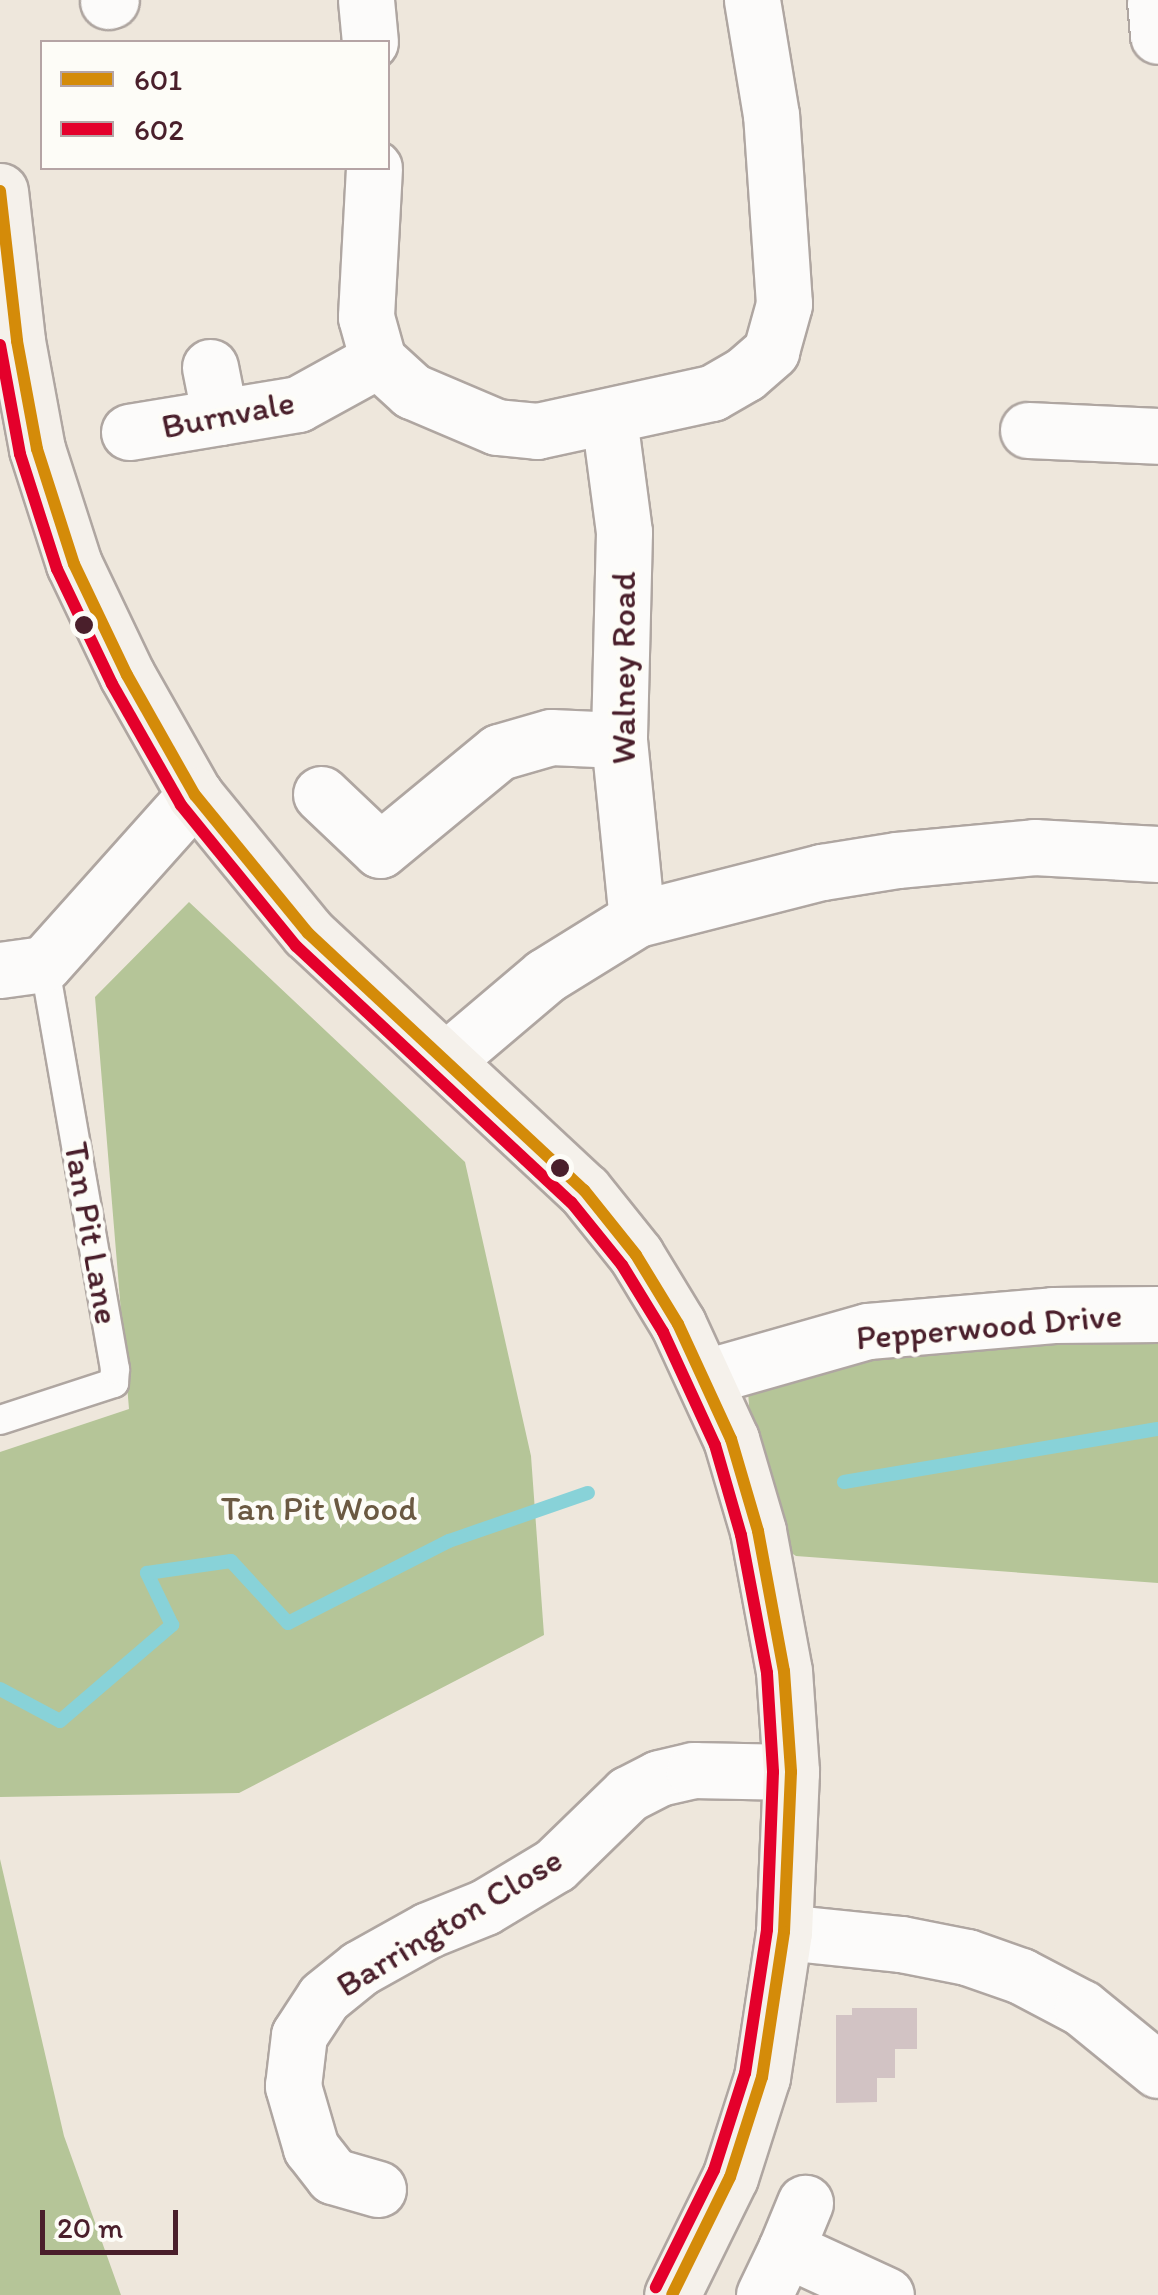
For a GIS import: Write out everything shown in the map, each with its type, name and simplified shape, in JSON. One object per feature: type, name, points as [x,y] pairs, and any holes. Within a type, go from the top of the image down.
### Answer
[{"type":"street","points":[[366,0],[370,40]]},
{"type":"street","points":[[374,170],[366,317],[378,360],[412,391],[497,427],[537,431],[712,393],[746,374],[771,351],[784,304],[771,116],[752,0]]},
{"type":"street","points":[[1155,0],[1158,36]]},
{"type":"street","points":[[0,191],[9,342],[37,449],[74,564],[127,675],[195,795],[308,933],[584,1190],[636,1255],[706,1377],[731,1438],[758,1531],[784,1672],[791,1772],[784,1932],[762,2077],[730,2178],[672,2295]]},
{"type":"street","name":"Burnvale","points":[[129,432],[215,392],[298,404],[378,360]]},
{"type":"street","name":"Walney Road","points":[[609,418],[624,532],[619,740],[637,919]]},
{"type":"street","points":[[1028,430],[1158,436]]},
{"type":"street","points":[[321,794],[380,850],[499,752],[551,736],[619,740]]},
{"type":"street","points":[[22,967],[195,795]]},
{"type":"street","points":[[446,1060],[545,976],[637,919],[822,872],[897,860],[1034,847],[1158,854]]},
{"type":"street","name":"Pepperwood Drive","points":[[706,1377],[868,1331],[1053,1315],[1158,1314]]},
{"type":"street","name":"Barrington Close","points":[[378,2190],[333,2176],[311,2148],[293,2086],[299,2035],[324,1997],[360,1968],[428,1930],[485,1907],[555,1866],[628,1794],[660,1778],[694,1770],[791,1772]]},
{"type":"street","points":[[784,1932],[967,1957],[1021,1976],[1082,2008],[1158,2070]]},
{"type":"street","points":[[785,2249],[886,2295]]},
{"type":"lane","name":"Tan Pit Lane","points":[[0,1420],[114,1383],[116,1368],[22,967]]},
{"type":"green space","name":"Tan Pit Wood","points":[[189,902],[465,1162],[531,1456],[544,1635],[239,1793],[0,1797],[0,1452],[129,1409],[95,997]]},
{"type":"green space","points":[[1158,1340],[1158,1583],[796,1556],[758,1531],[748,1391],[873,1356],[1047,1342]]},
{"type":"green space","points":[[0,1859],[64,2136],[121,2295],[0,2295]]},
{"type":"building","points":[[852,2008],[917,2008],[917,2049],[895,2049],[895,2078],[877,2078],[877,2102],[836,2103],[836,2015],[852,2015]]},
{"type":"waterway","points":[[844,1482],[1158,1429]]},
{"type":"waterway","points":[[0,1689],[60,1721],[172,1625],[147,1573],[231,1561],[288,1623],[449,1541],[588,1493]]},
{"type":"transit line","name":"601","points":[[0,191],[17,341],[37,449],[74,564],[127,675],[195,795],[308,933],[584,1190],[636,1255],[678,1324],[731,1439],[758,1531],[784,1671],[791,1772],[784,1932],[762,2077],[730,2177],[672,2295]]},
{"type":"transit line","name":"602","points":[[0,345],[20,454],[57,569],[112,684],[181,805],[296,946],[571,1202],[622,1265],[663,1332],[715,1445],[741,1535],[767,1673],[773,1772],[767,1930],[745,2073],[714,2170],[656,2287]]}]
